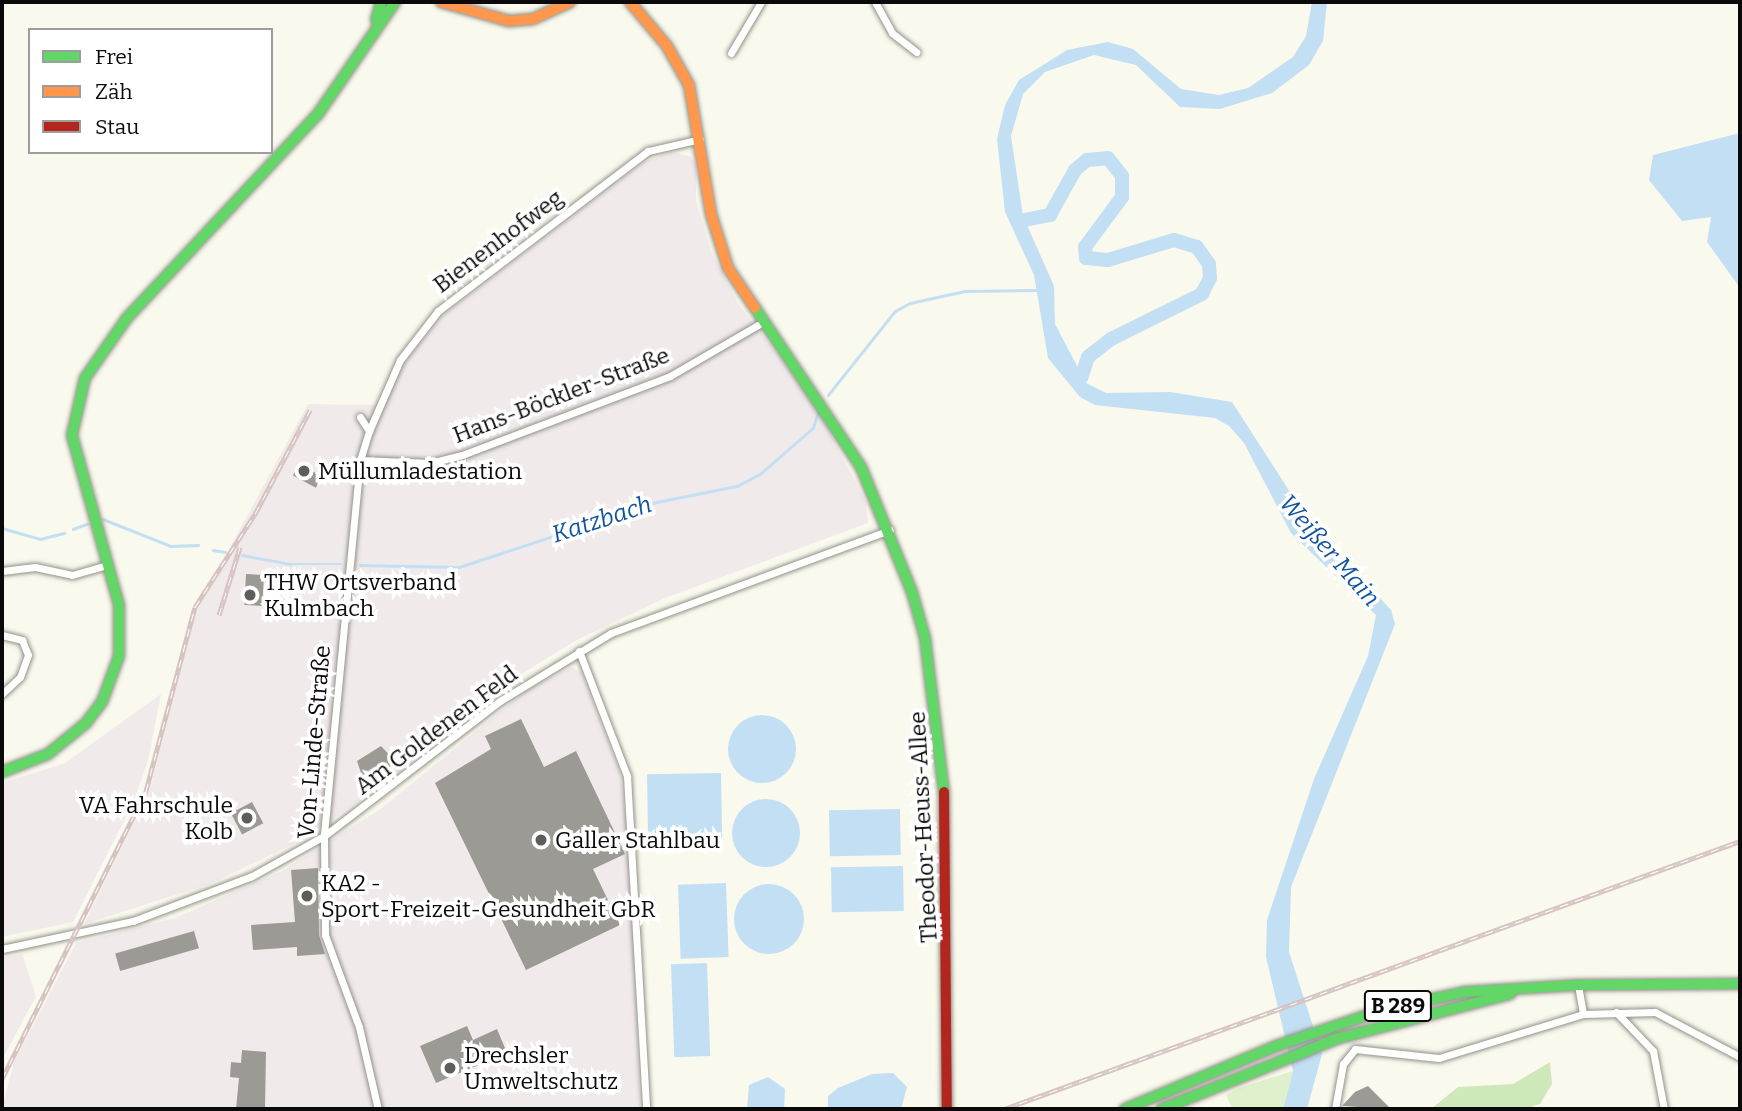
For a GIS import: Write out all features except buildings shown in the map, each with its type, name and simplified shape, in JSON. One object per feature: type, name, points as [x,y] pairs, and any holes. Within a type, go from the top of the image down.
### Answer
[{"type":"main road","points":[[375,24],[381,2]]},
{"type":"main road","points":[[2,772],[67,741],[102,702],[113,679],[121,633],[108,565],[72,435],[85,378],[127,318],[318,114],[375,24],[395,2]]},
{"type":"main road","points":[[441,2],[509,21],[533,19],[570,2]]},
{"type":"main road","name":"Theodor-Heuss-Allee","points":[[630,2],[678,64],[702,139],[716,234],[729,268],[763,322],[835,421],[891,530],[925,638],[939,712],[948,853],[947,1109]]},
{"type":"main road","name":"B 289","points":[[1125,1109],[1332,1025],[1464,992],[1578,985],[1740,984]]},
{"type":"main road","name":"B 289","points":[[1162,1109],[1336,1040],[1533,987]]},
{"type":"street","points":[[731,53],[761,2]]},
{"type":"street","points":[[875,2],[892,33],[916,51]]},
{"type":"street","name":"Bienenhofweg","points":[[369,431],[400,360],[438,311],[648,151],[702,139]]},
{"type":"street","name":"Hans-Böckler-Straße","points":[[360,460],[430,464],[462,455],[670,376],[763,322]]},
{"type":"street","points":[[360,417],[369,431]]},
{"type":"street","name":"Von-Linde-Straße","points":[[369,431],[360,460],[324,836],[325,935],[359,1027],[378,1109]]},
{"type":"street","name":"Am Goldenen Feld","points":[[2,949],[162,912],[252,876],[324,836],[500,701],[579,651],[664,610],[891,530]]},
{"type":"street","points":[[2,571],[35,567],[72,575],[108,565]]},
{"type":"street","points":[[2,635],[22,640],[29,655],[20,677],[2,694]]},
{"type":"street","points":[[579,651],[629,789],[646,1109]]},
{"type":"street","points":[[1578,985],[1583,1014]]},
{"type":"street","points":[[1616,1012],[1653,1051],[1664,1109]]},
{"type":"street","points":[[1335,1109],[1343,1065],[1355,1049],[1439,1058],[1583,1014],[1655,1012],[1740,1057]]},
{"type":"shaded area","points":[[672,152],[690,156],[696,165],[696,201],[712,254],[739,305],[813,401],[866,502],[868,523],[665,598],[575,641],[502,686],[394,776],[302,840],[210,884],[84,924],[149,792],[197,608],[308,404],[384,405],[403,365],[442,316],[646,161]]},
{"type":"shaded area","points":[[571,667],[582,673],[620,773],[631,859],[640,1109],[2,1109],[14,1062],[76,943],[175,918],[282,871],[382,808],[524,692]]},
{"type":"shaded area","points":[[161,694],[148,761],[133,803],[73,922],[2,937],[2,783],[65,763]]},
{"type":"shaded area","points":[[22,954],[36,996],[2,1060],[2,958]]},
{"type":"green space","points":[[1550,1062],[1552,1084],[1540,1104],[1524,1109],[1431,1109],[1458,1087],[1513,1084]]},
{"type":"green space","points":[[1293,1071],[1283,1109],[1232,1108],[1226,1095],[1239,1088]]},
{"type":"water","name":"Weißer Main","points":[[1312,2],[1327,2],[1323,41],[1309,65],[1272,93],[1220,109],[1180,107],[1136,65],[1094,55],[1045,72],[1023,94],[1011,136],[1023,216],[1054,286],[1055,324],[1086,383],[1106,393],[1170,392],[1232,402],[1310,523],[1391,610],[1395,624],[1291,887],[1289,952],[1322,1054],[1307,1109],[1283,1109],[1293,1071],[1266,957],[1267,920],[1314,779],[1368,656],[1376,615],[1291,533],[1244,443],[1229,426],[1215,418],[1095,405],[1080,397],[1048,358],[1034,275],[1005,212],[997,139],[1005,105],[1019,80],[1067,50],[1108,42],[1133,49],[1181,89],[1219,95],[1248,88],[1293,57],[1306,36]]},
{"type":"water","points":[[1740,133],[1740,288],[1707,242],[1711,217],[1682,221],[1649,180],[1653,155]]},
{"type":"water","points":[[762,715],[775,718],[786,725],[793,736],[796,749],[793,762],[786,773],[775,780],[762,783],[749,780],[738,773],[731,762],[728,749],[731,736],[738,725],[749,718]]},
{"type":"water","points":[[721,773],[722,838],[648,839],[647,774]]},
{"type":"water","points":[[766,799],[779,802],[790,809],[797,820],[800,833],[797,846],[790,857],[779,864],[766,867],[753,864],[742,857],[735,846],[732,833],[735,820],[742,809],[753,802]]},
{"type":"water","points":[[900,809],[901,855],[830,856],[829,810]]},
{"type":"water","points":[[903,866],[904,911],[832,912],[831,867]]},
{"type":"water","points":[[726,883],[729,957],[681,959],[678,885]]},
{"type":"water","points":[[769,884],[788,890],[798,900],[804,919],[798,938],[788,948],[769,954],[750,948],[740,938],[734,919],[740,900],[750,890]]},
{"type":"water","points":[[707,963],[710,1056],[674,1057],[671,964]]},
{"type":"water","points":[[893,1073],[907,1087],[901,1109],[828,1109],[828,1096],[838,1088],[872,1074]]},
{"type":"water","points":[[768,1077],[785,1089],[784,1109],[747,1109],[749,1085]]},
{"type":"waterway","points":[[1019,221],[1050,215],[1075,170],[1087,160],[1108,158],[1122,176],[1122,197],[1085,247],[1086,258],[1108,260],[1174,240],[1197,247],[1209,264],[1210,278],[1202,294],[1111,339],[1088,357],[1081,378]]},
{"type":"waterway","name":"Katzbach","points":[[828,395],[895,311],[910,303],[965,291],[1035,290]]},
{"type":"waterway","name":"Katzbach","points":[[360,565],[459,567],[657,502],[737,486],[760,474],[813,428],[818,413]]},
{"type":"waterway","name":"Katzbach","points":[[103,519],[171,546],[198,545]]},
{"type":"waterway","name":"Katzbach","points":[[73,529],[87,524]]},
{"type":"waterway","name":"Katzbach","points":[[2,528],[40,539],[64,533]]},
{"type":"waterway","name":"Katzbach","points":[[213,550],[225,552]]},
{"type":"waterway","name":"Katzbach","points":[[242,555],[291,564],[341,564]]},
{"type":"railway","points":[[2,1079],[146,791],[195,607],[255,514],[310,410]]},
{"type":"railway","points":[[219,615],[240,547]]},
{"type":"railway","points":[[1004,1109],[1740,841]]},
{"type":"traffic: fast","points":[[376,20],[381,2]]},
{"type":"traffic: fast","points":[[2,772],[48,754],[86,723],[102,702],[119,656],[119,605],[72,435],[85,378],[127,318],[318,114],[395,2]]},
{"type":"traffic: fast","points":[[755,308],[861,467],[912,592],[925,638],[944,792]]},
{"type":"traffic: fast","points":[[1578,985],[1740,984]]},
{"type":"traffic: fast","points":[[1125,1109],[1276,1046],[1385,1009],[1464,992],[1578,985]]},
{"type":"traffic: fast","points":[[1162,1109],[1336,1039],[1510,994]]},
{"type":"traffic: slow","points":[[441,2],[509,21],[533,19],[570,2]]},
{"type":"traffic: slow","points":[[630,2],[667,46],[689,85],[711,214],[728,268],[755,308]]},
{"type":"traffic: jam","points":[[944,792],[947,1109]]},
{"type":"place","name":"Müllumladestation","points":[[304,471]]},
{"type":"place","name":"THW Ortsverband Kulmbach","points":[[250,595]]},
{"type":"place","name":"VA Fahrschule Kolb","points":[[247,818]]},
{"type":"place","name":"Galler Stahlbau","points":[[541,840]]},
{"type":"place","name":"KA2 - Sport-Freizeit-Gesundheit GbR","points":[[307,896]]},
{"type":"place","name":"Drechsler Umweltschutz","points":[[450,1068]]}]
